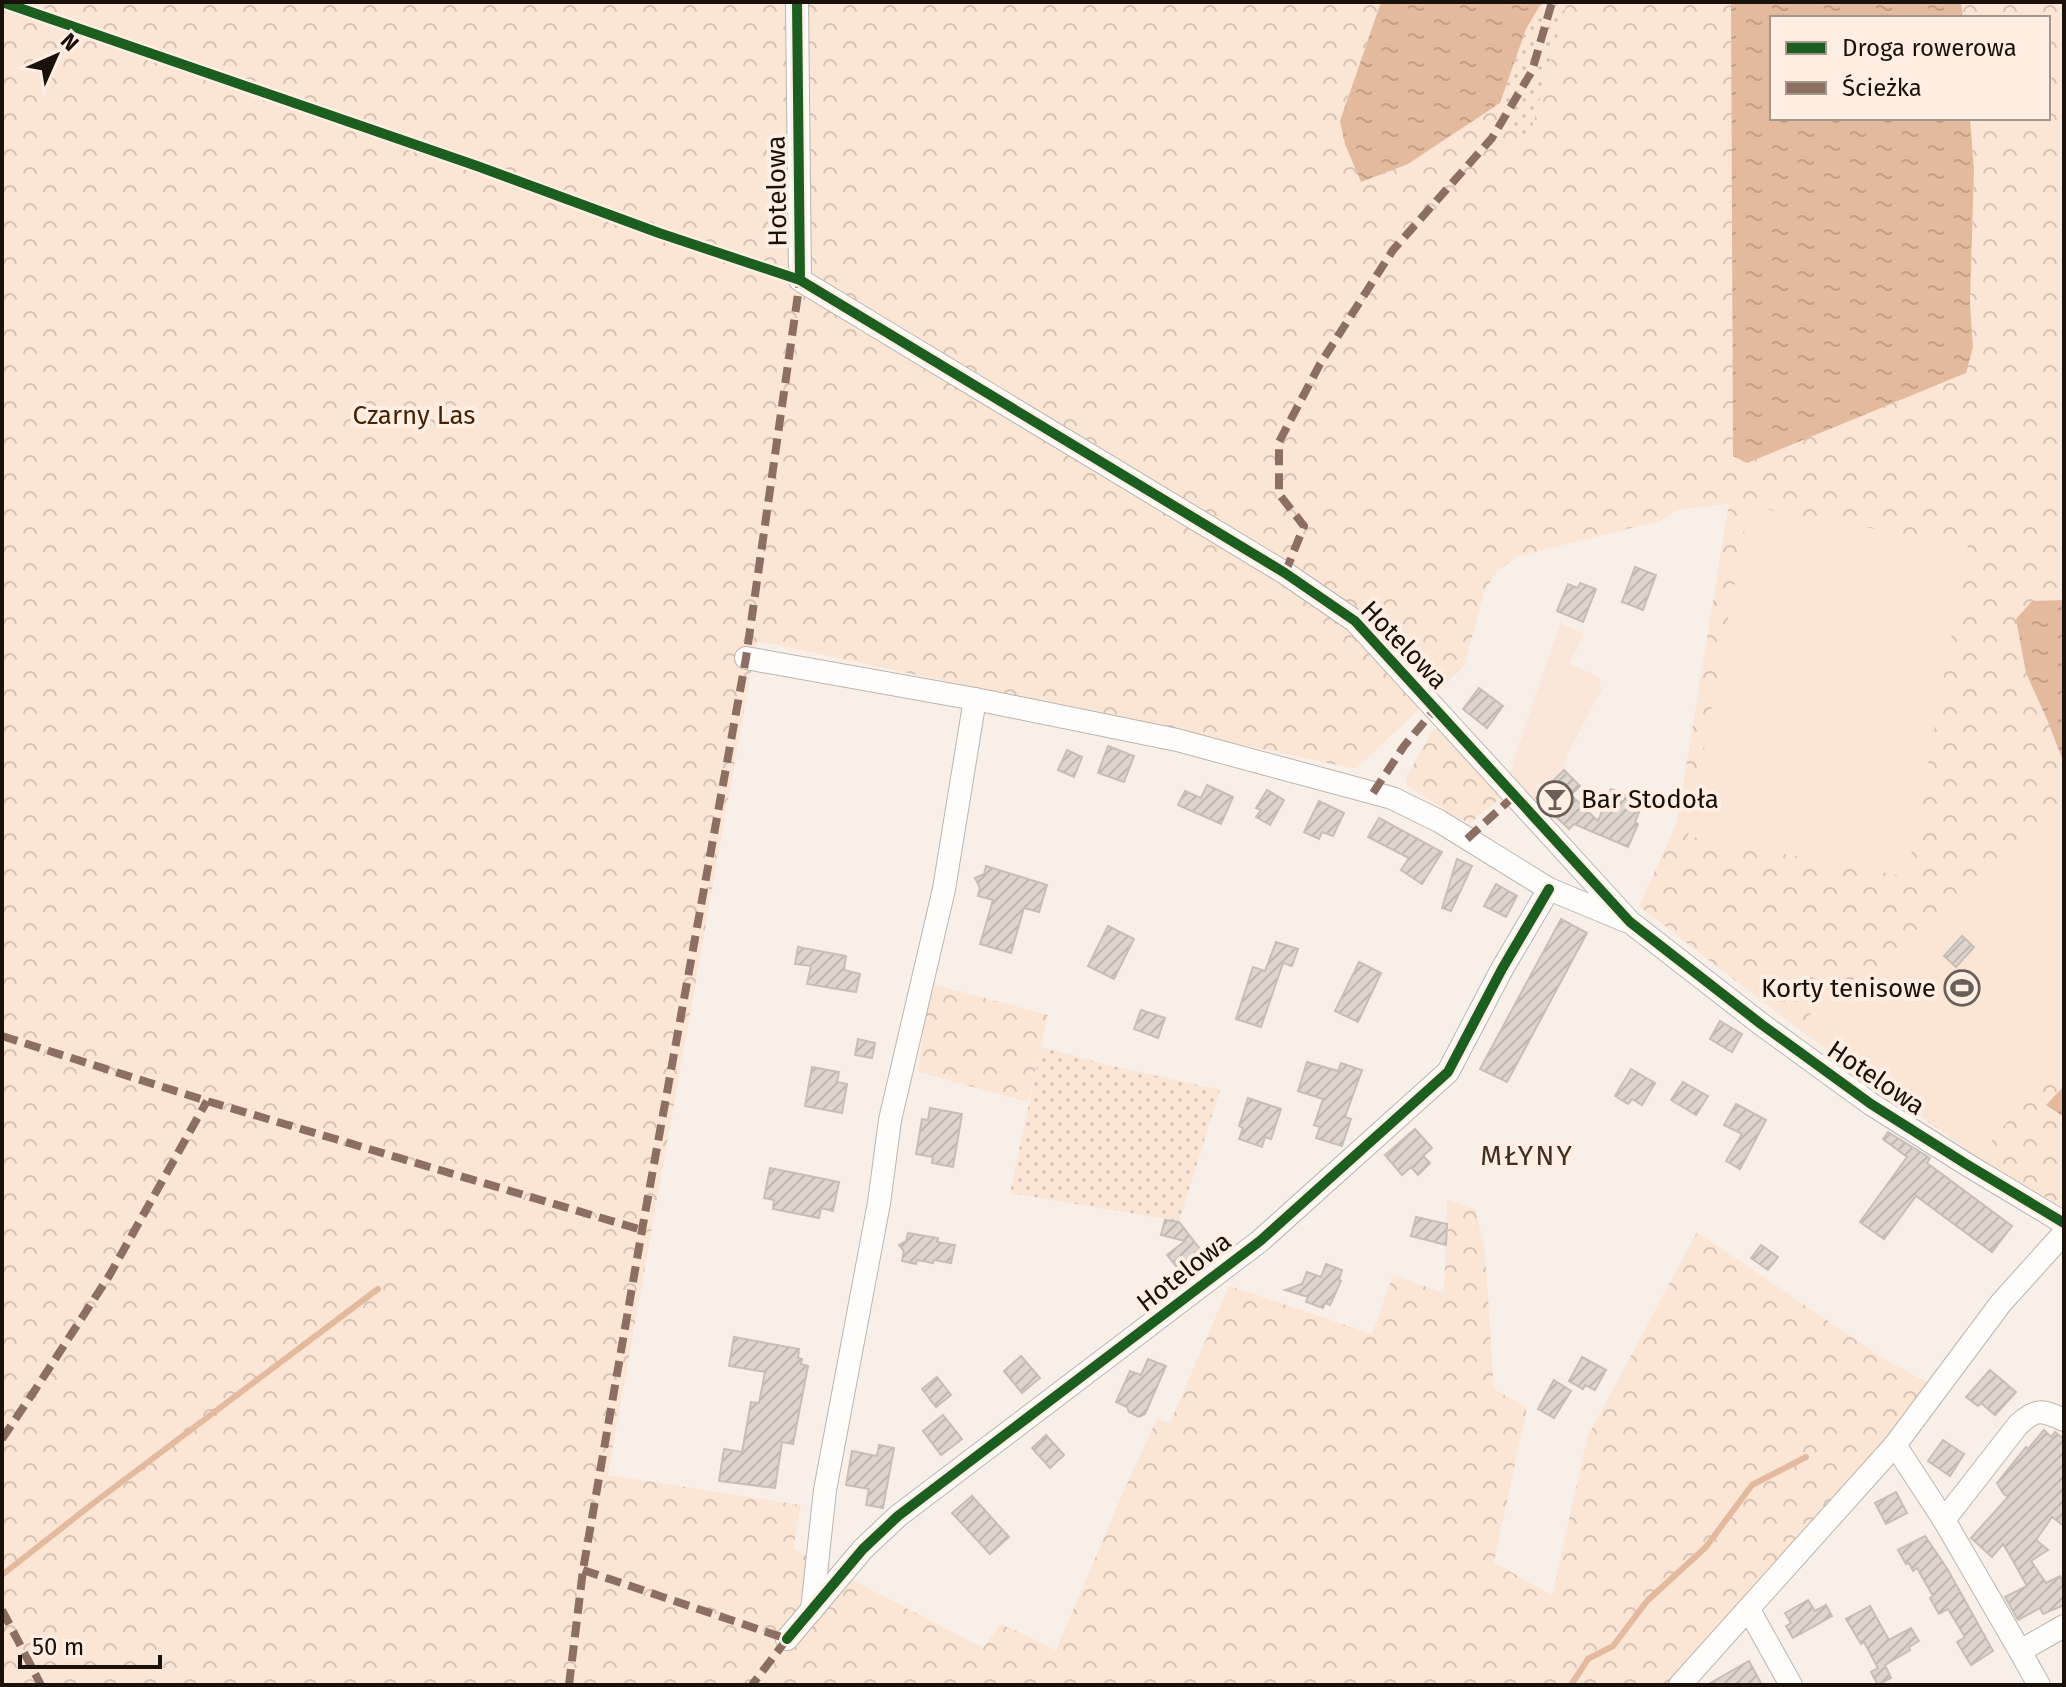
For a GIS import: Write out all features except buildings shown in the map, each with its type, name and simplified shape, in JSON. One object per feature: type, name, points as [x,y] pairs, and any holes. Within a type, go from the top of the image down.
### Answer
[{"type":"street","name":"Hotelowa","points":[[797,2],[800,280],[1285,573],[1355,621],[1630,922],[1761,1024],[1871,1104],[2064,1223]]},
{"type":"street","name":"Hotelowa","points":[[746,658],[975,699],[1177,740],[1392,798],[1439,821],[1549,889],[1630,922]]},
{"type":"street","points":[[811,1610],[825,1490],[879,1203],[890,1120],[944,889],[975,699]]},
{"type":"street","name":"Hotelowa","points":[[787,1639],[863,1549],[898,1516],[1260,1241],[1448,1072],[1502,969],[1549,889]]},
{"type":"street","points":[[1680,1685],[1895,1445],[2001,1303],[2064,1233]]},
{"type":"street","points":[[1944,1520],[2018,1425],[2031,1414],[2046,1412],[2064,1420]]},
{"type":"street","points":[[1895,1445],[1944,1520],[2039,1685]]},
{"type":"street","points":[[1749,1610],[1791,1685]]},
{"type":"street","points":[[2020,1651],[2064,1626]]},
{"type":"shaded area","points":[[1560,623],[1584,634],[1569,664],[1598,676],[1602,689],[1567,755],[1564,769],[1580,786],[1571,795],[1587,811],[1569,829],[1554,815],[1549,820],[1508,777]]},
{"type":"green space","name":"Czarny Las","points":[[2,2],[1381,2],[1340,121],[1408,164],[1500,103],[1527,146],[1567,2],[1731,2],[1733,455],[1973,347],[1970,303],[1974,169],[1970,120],[2050,120],[2050,16],[1962,16],[1961,2],[2064,2],[2064,1208],[1977,1157],[1792,1024],[1639,906],[1677,822],[1729,503],[1674,511],[1663,520],[1518,556],[1499,570],[1485,589],[1464,666],[1356,769],[758,641],[608,1475],[801,1505],[793,1549],[983,1648],[1001,1624],[1056,1650],[1157,1419],[1170,1423],[1229,1286],[1372,1334],[1393,1275],[1444,1293],[1447,1200],[1475,1209],[1485,1250],[1494,1389],[1527,1408],[1494,1562],[1552,1596],[1587,1438],[1697,1232],[1884,1359],[1928,1383],[1886,1440],[1667,1685],[3,1685]]},
{"type":"green space","points":[[1542,2],[1567,2],[1527,147],[1500,103],[1526,29]]},
{"type":"green space","points":[[1749,506],[1968,546],[1907,877],[1688,836]]},
{"type":"green space","points":[[1440,728],[1503,796],[1469,824],[1407,786],[1406,778],[1433,729]]},
{"type":"green space","name":"Korty tenisowe","points":[[2054,828],[2064,836],[2064,1054],[1978,1157],[1799,1028],[1837,982],[1854,993],[2022,834]]},
{"type":"green space","points":[[936,985],[1048,1015],[1028,1102],[918,1072],[929,986]]},
{"type":"green space","points":[[1041,1047],[1220,1090],[1179,1221],[1010,1193]]},
{"type":"water","points":[[1381,2],[1542,2],[1526,29],[1500,103],[1408,164],[1361,182],[1345,144],[1340,121]]},
{"type":"water","points":[[1731,2],[1961,2],[1963,16],[1770,16],[1770,120],[1970,120],[1974,169],[1970,303],[1973,347],[1966,373],[1747,463],[1733,456]]},
{"type":"water","points":[[2064,600],[2064,763],[2026,673],[2016,619],[2032,601]]},
{"type":"water","points":[[2064,1086],[2064,1117],[2046,1105]]},
{"type":"waterway","points":[[2,1575],[378,1289]]},
{"type":"waterway","points":[[1571,1685],[1588,1659],[1613,1646],[1647,1601],[1706,1547],[1752,1485],[1806,1457]]},
{"type":"marked path","points":[[1285,573],[1304,526],[1279,494],[1279,442],[1320,364],[1393,250],[1492,138],[1532,71],[1552,2]]},
{"type":"marked path","points":[[569,1685],[583,1570],[746,658],[800,280],[795,279]]},
{"type":"marked path","points":[[1373,793],[1404,746],[1435,709]]},
{"type":"marked path","points":[[1467,839],[1514,796]]},
{"type":"marked path","points":[[2,1036],[207,1101],[642,1230]]},
{"type":"marked path","points":[[2,1439],[109,1276],[207,1101]]},
{"type":"marked path","points":[[583,1570],[787,1639],[752,1685]]},
{"type":"marked path","points":[[2,1610],[41,1685]]},
{"type":"cycle path","points":[[2,2],[800,280],[1285,573],[1355,621],[1630,922],[1761,1024],[1871,1104],[2064,1223]]},
{"type":"cycle path","points":[[797,2],[800,280]]},
{"type":"cycle path","points":[[787,1639],[863,1549],[898,1516],[1260,1241],[1448,1072],[1502,969],[1549,889]]},
{"type":"place","name":"Bar Stodoła","points":[[1555,799]]},
{"type":"place","name":"Korty tenisowe","points":[[1962,988]]},
{"type":"district","name":"MŁYNY","points":[[1527,1155]]}]
